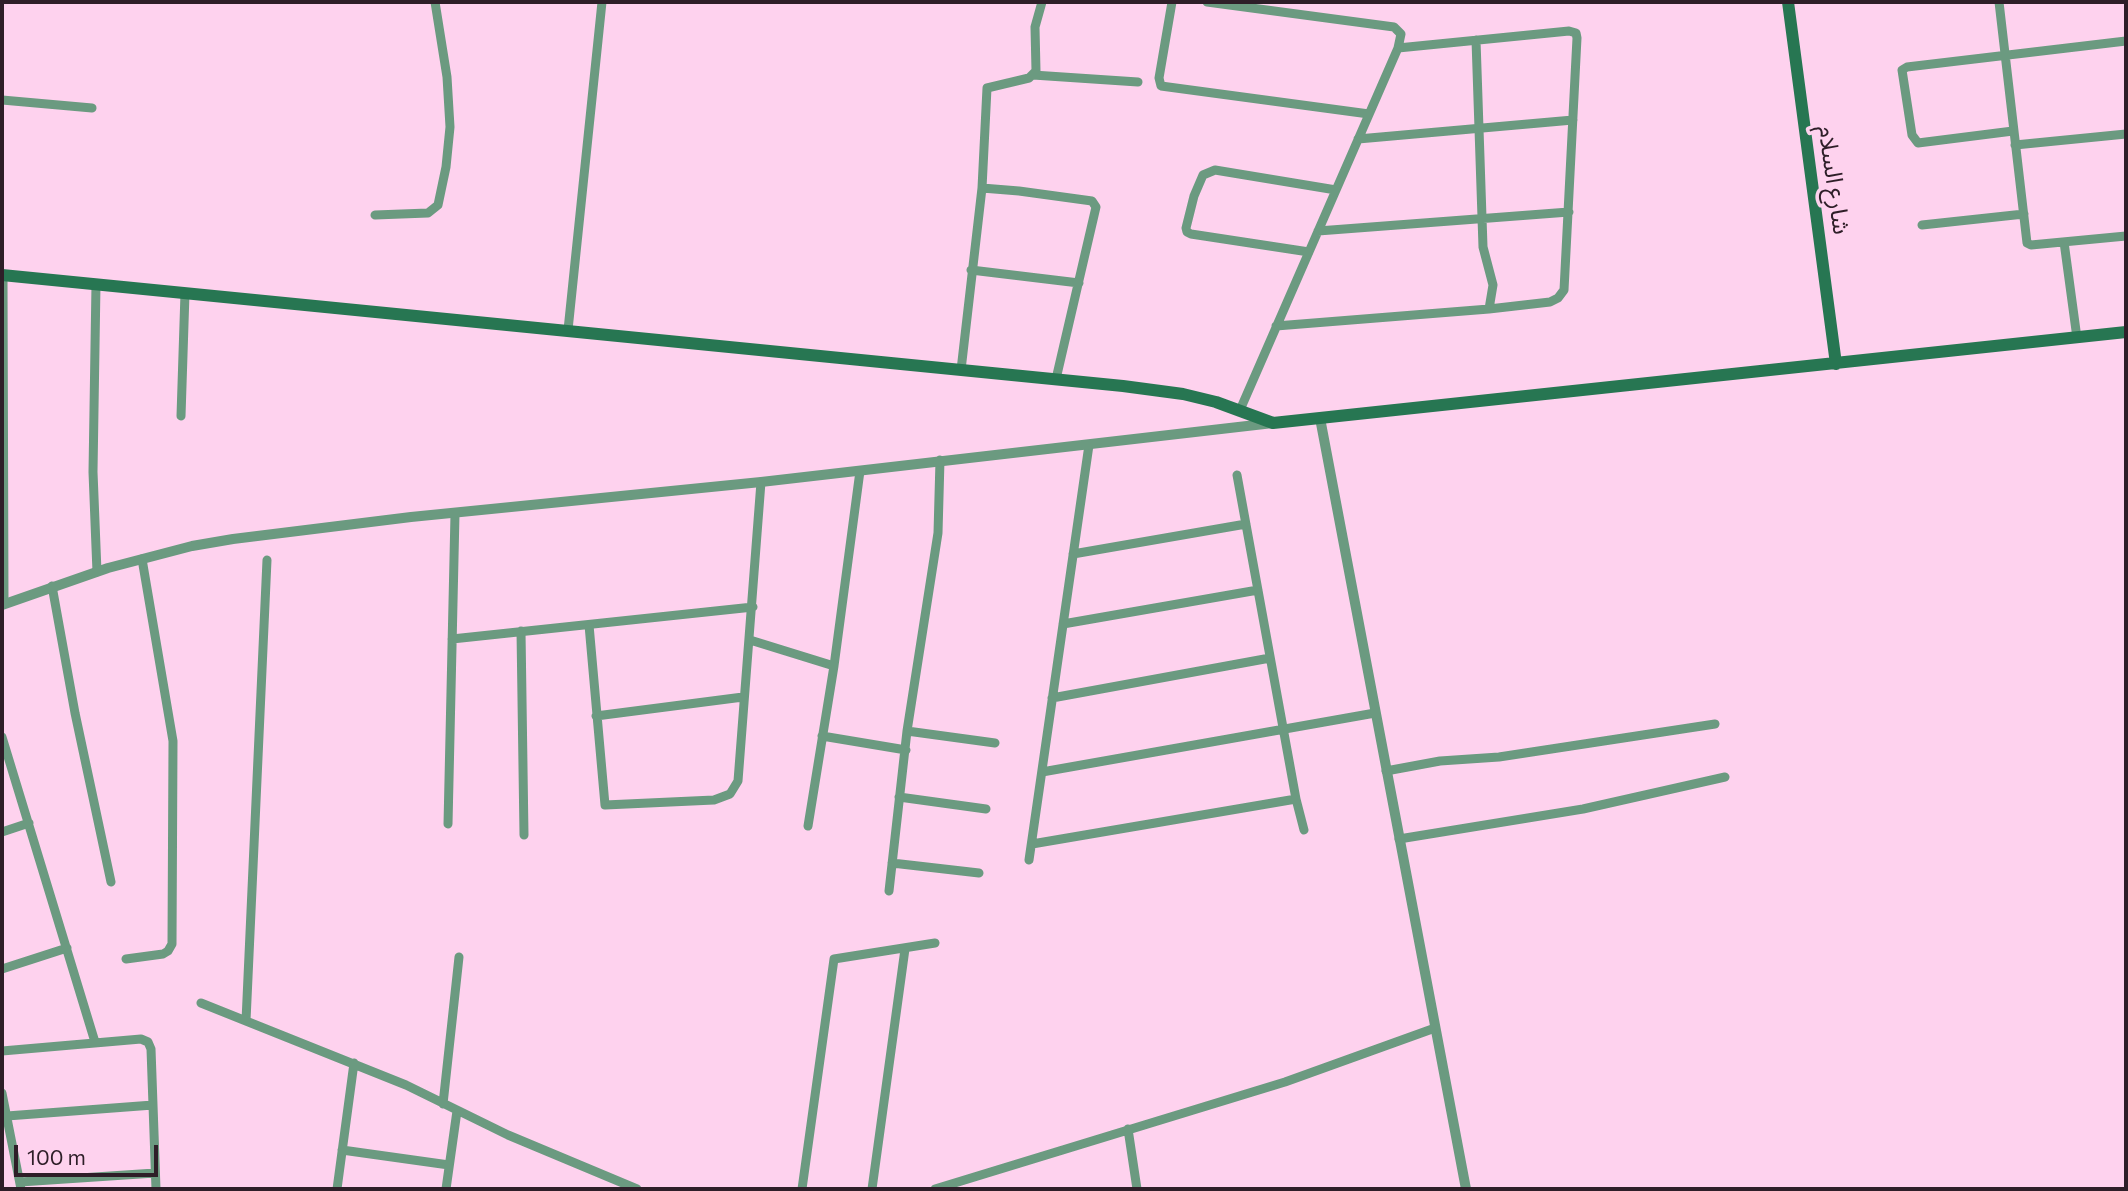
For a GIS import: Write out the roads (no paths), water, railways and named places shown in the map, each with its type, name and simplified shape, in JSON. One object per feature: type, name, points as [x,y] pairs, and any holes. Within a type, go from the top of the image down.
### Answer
[{"type":"main road","name":"شارع السلام","points":[[1788,2],[1836,364]]},
{"type":"main road","points":[[2,275],[1056,379],[1174,393],[1216,402],[1273,423],[2126,332]]},
{"type":"street","points":[[375,215],[428,213],[438,205],[446,167],[450,127],[447,77],[435,2]]},
{"type":"street","points":[[568,330],[602,2]]},
{"type":"street","points":[[1033,75],[1036,71],[1035,27],[1042,2]]},
{"type":"street","points":[[1172,2],[1159,78],[1161,86],[1369,114]]},
{"type":"street","points":[[1207,2],[1394,27],[1401,34],[1398,48],[1240,410]]},
{"type":"street","points":[[1999,2],[2028,244],[2126,236]]},
{"type":"street","points":[[1276,326],[1550,302],[1562,295],[1566,286],[1576,33],[1569,30],[1398,48]]},
{"type":"street","points":[[1476,40],[1484,254],[1492,278],[1489,309]]},
{"type":"street","points":[[2013,131],[1918,144],[1912,135],[1901,73],[1907,67],[2126,41]]},
{"type":"street","points":[[961,370],[982,188],[987,88],[1033,75],[1138,82]]},
{"type":"street","points":[[2,100],[92,108]]},
{"type":"street","points":[[1358,139],[1573,120]]},
{"type":"street","points":[[2015,145],[2126,134]]},
{"type":"street","points":[[1309,252],[1187,232],[1194,196],[1203,175],[1215,170],[1336,190]]},
{"type":"street","points":[[982,188],[1095,203],[1096,214],[1056,379]]},
{"type":"street","points":[[1318,231],[1569,212]]},
{"type":"street","points":[[1922,225],[2024,214]]},
{"type":"street","points":[[2064,242],[2077,338]]},
{"type":"street","points":[[971,270],[1079,283]]},
{"type":"street","points":[[2,275],[3,604],[142,559],[233,539],[1273,423]]},
{"type":"street","points":[[96,284],[93,472],[97,572]]},
{"type":"street","points":[[181,416],[185,293]]},
{"type":"street","points":[[1320,418],[1466,1189]]},
{"type":"street","points":[[1029,860],[1089,444]]},
{"type":"street","points":[[889,891],[907,731],[938,533],[940,460]]},
{"type":"street","points":[[808,826],[834,666],[860,471]]},
{"type":"street","points":[[1237,475],[1296,799],[1304,830]]},
{"type":"street","points":[[589,625],[605,805],[714,800],[730,794],[738,781],[761,482]]},
{"type":"street","points":[[448,824],[456,514]]},
{"type":"street","points":[[1073,554],[1246,524]]},
{"type":"street","points":[[126,959],[163,954],[172,944],[173,741],[142,559]]},
{"type":"street","points":[[246,1021],[267,560]]},
{"type":"street","points":[[52,586],[75,713],[111,882]]},
{"type":"street","points":[[1063,624],[1258,590]]},
{"type":"street","points":[[452,639],[753,607]]},
{"type":"street","points":[[521,631],[524,835]]},
{"type":"street","points":[[750,640],[834,666]]},
{"type":"street","points":[[1052,698],[1270,658]]},
{"type":"street","points":[[596,716],[743,697]]},
{"type":"street","points":[[1042,772],[1375,713]]},
{"type":"street","points":[[1386,771],[1440,761],[1499,757],[1715,724]]},
{"type":"street","points":[[907,731],[995,743]]},
{"type":"street","points":[[822,736],[906,750]]},
{"type":"street","points":[[2,737],[95,1042]]},
{"type":"street","points":[[1399,839],[1583,809],[1725,777]]},
{"type":"street","points":[[899,797],[986,809]]},
{"type":"street","points":[[1032,844],[1296,799]]},
{"type":"street","points":[[2,832],[29,823]]},
{"type":"street","points":[[892,863],[979,873]]},
{"type":"street","points":[[802,1189],[832,963],[838,957],[935,943]]},
{"type":"street","points":[[2,969],[66,948]]},
{"type":"street","points":[[872,1189],[905,949]]},
{"type":"street","points":[[443,1104],[459,957]]},
{"type":"street","points":[[201,1003],[406,1085],[508,1135],[637,1189]]},
{"type":"street","points":[[935,1189],[1285,1082],[1434,1028]]},
{"type":"street","points":[[2,1051],[95,1042],[141,1039],[148,1041],[151,1049],[156,1189]]},
{"type":"street","points":[[337,1189],[354,1063]]},
{"type":"street","points":[[2,1093],[7,1116],[6,1129],[20,1186],[155,1173]]},
{"type":"street","points":[[7,1116],[153,1105]]},
{"type":"street","points":[[446,1189],[457,1111]]},
{"type":"street","points":[[1128,1129],[1137,1189]]},
{"type":"street","points":[[342,1150],[449,1165]]}]
